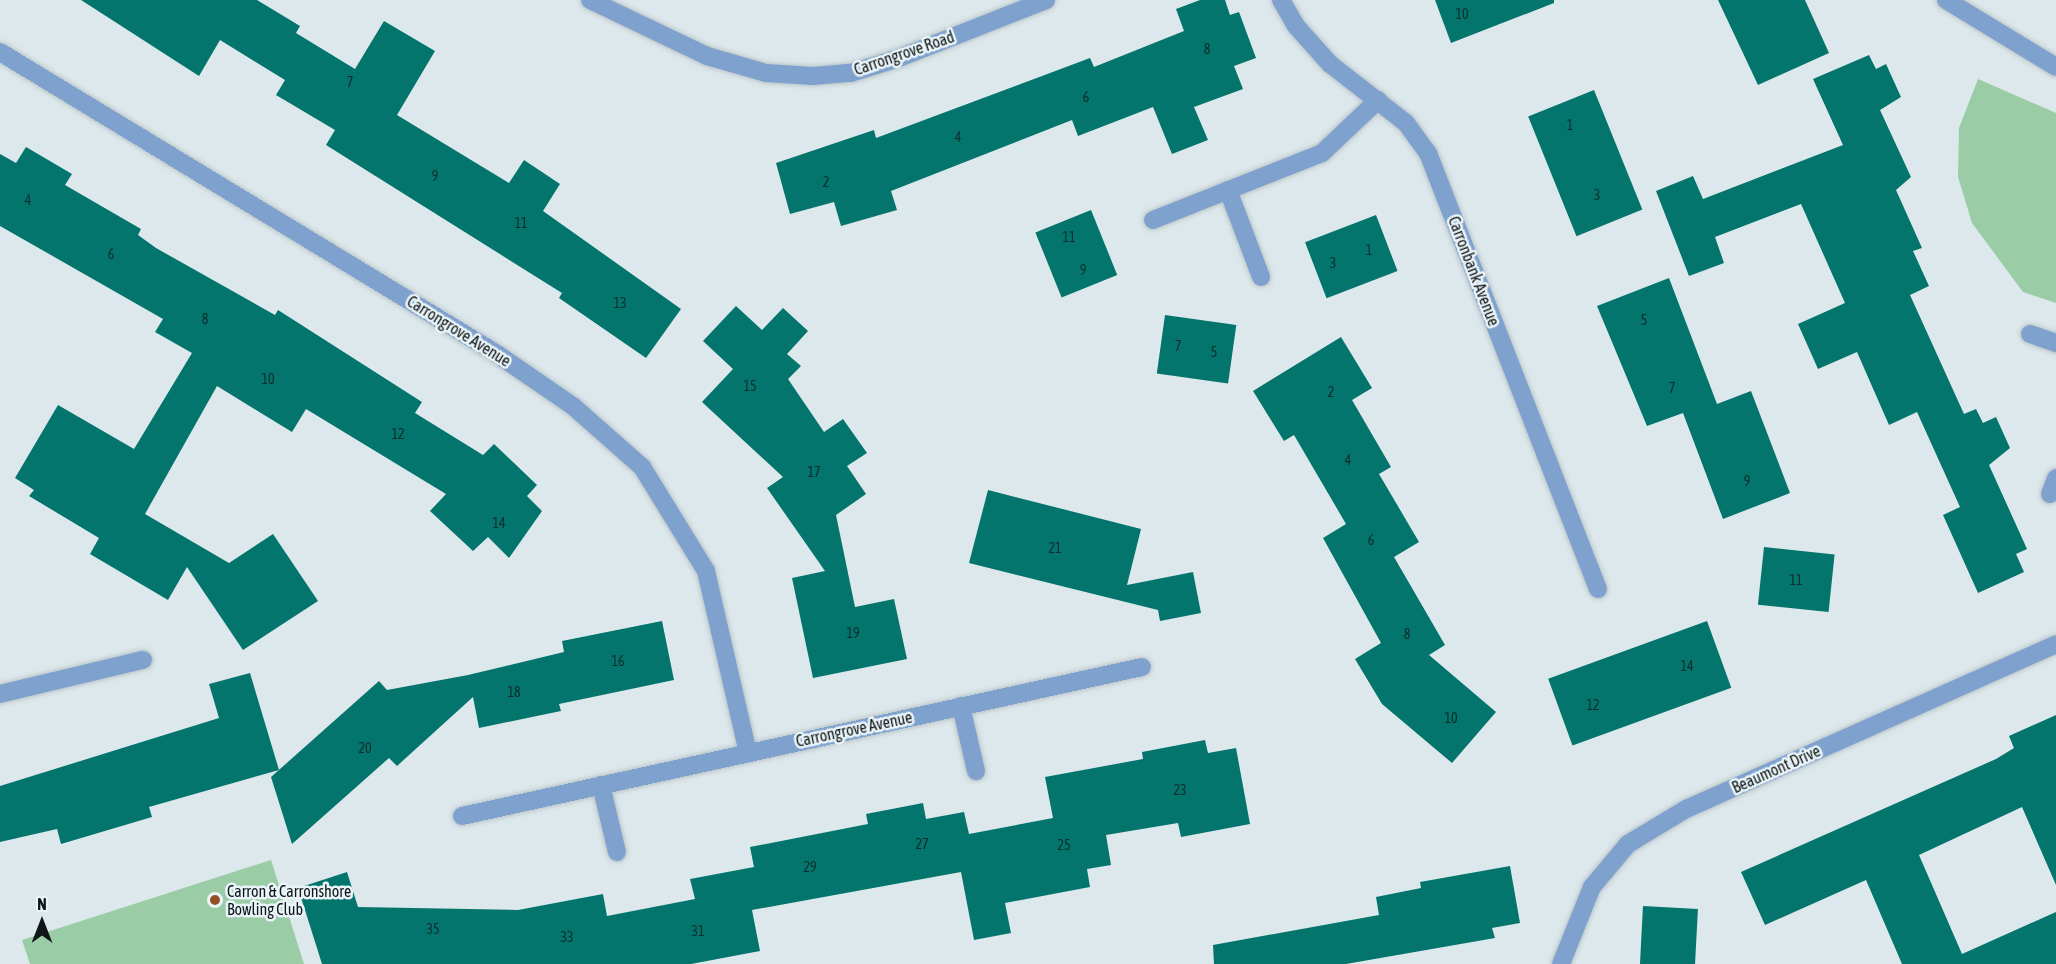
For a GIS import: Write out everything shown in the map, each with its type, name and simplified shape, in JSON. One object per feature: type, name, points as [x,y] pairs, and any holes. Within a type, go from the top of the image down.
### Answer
[{"type":"street","name":"Carrongrove Road","points":[[590,0],[707,56],[766,73],[813,76],[851,73],[898,58],[1046,0]]},
{"type":"street","name":"Carronbank Avenue","points":[[1281,0],[1296,26],[1330,64],[1378,100],[1428,153],[1598,589]]},
{"type":"street","points":[[1946,0],[2056,67]]},
{"type":"street","name":"Carrongrove Avenue","points":[[0,52],[497,354],[574,407],[642,467],[706,571],[748,753]]},
{"type":"street","points":[[1153,220],[1322,153],[1378,100]]},
{"type":"street","points":[[1228,190],[1261,277]]},
{"type":"street","points":[[2030,334],[2056,343]]},
{"type":"street","name":"Beaumont Drive","points":[[1561,964],[1592,887],[1628,844],[1686,809],[2056,644]]},
{"type":"street","points":[[0,694],[143,660]]},
{"type":"street","name":"Carrongrove Avenue","points":[[462,816],[1142,667]]},
{"type":"street","points":[[961,706],[976,771]]},
{"type":"street","points":[[601,785],[616,852]]},
{"type":"green space","points":[[1978,79],[2056,113],[2056,303],[2023,292],[1972,223],[1958,177],[1959,128]]},
{"type":"green space","name":"Carron & Carronshore Bowling Club","points":[[271,860],[304,964],[30,964],[22,940]]},
{"type":"building","points":[[81,0],[257,0],[300,26],[296,33],[355,69],[384,21],[435,51],[397,115],[509,183],[524,160],[560,184],[543,211],[681,309],[646,358],[559,298],[562,293],[326,145],[335,130],[276,95],[285,80],[220,40],[199,76]]},
{"type":"building","points":[[1200,0],[1225,0],[1230,15],[1239,12],[1256,58],[1234,66],[1243,89],[1194,107],[1208,140],[1172,154],[1153,107],[1078,136],[1072,120],[891,191],[897,210],[841,226],[834,202],[790,214],[776,163],[874,130],[876,138],[1090,58],[1094,67],[1184,31],[1176,9]]},
{"type":"building","points":[[1435,0],[1554,0],[1554,3],[1451,43]]},
{"type":"building","points":[[1718,0],[1805,0],[1829,53],[1758,85]]},
{"type":"building","points":[[1869,55],[1876,69],[1886,64],[1901,97],[1880,110],[1911,177],[1896,190],[1922,248],[1913,251],[1929,286],[1910,295],[1964,414],[1976,409],[1983,423],[1996,417],[2010,448],[1989,465],[2027,549],[2016,554],[2024,572],[1978,593],[1943,515],[1960,507],[1917,412],[1889,425],[1857,352],[1818,369],[1798,324],[1845,303],[1801,204],[1715,237],[1724,263],[1689,276],[1656,191],[1693,176],[1703,199],[1843,145],[1813,79]]},
{"type":"building","points":[[1594,90],[1642,210],[1576,236],[1528,117]]},
{"type":"building","points":[[26,147],[72,174],[65,185],[141,229],[138,235],[156,248],[275,315],[278,310],[422,402],[415,413],[483,455],[494,444],[537,485],[527,496],[542,511],[509,558],[488,537],[473,551],[430,511],[446,494],[306,409],[292,432],[217,386],[145,514],[229,563],[273,534],[318,601],[243,650],[187,567],[168,600],[90,554],[99,538],[29,496],[34,490],[15,478],[58,405],[134,449],[192,353],[155,332],[163,319],[0,226],[0,154],[16,163]]},
{"type":"building","points":[[1091,210],[1117,275],[1062,297],[1035,232]]},
{"type":"building","points":[[1376,215],[1398,271],[1327,298],[1305,242]]},
{"type":"building","points":[[1669,278],[1717,404],[1751,391],[1790,493],[1723,519],[1683,413],[1647,426],[1597,306]]},
{"type":"building","points":[[736,306],[762,330],[783,308],[808,331],[787,354],[801,366],[788,379],[824,432],[843,419],[867,453],[847,466],[866,494],[836,515],[855,607],[894,599],[907,659],[813,678],[792,578],[825,571],[767,488],[783,477],[702,402],[733,369],[703,341]]},
{"type":"building","points":[[1165,315],[1236,325],[1228,383],[1157,373]]},
{"type":"building","points":[[1341,337],[1372,388],[1352,400],[1391,467],[1379,474],[1419,542],[1394,557],[1445,645],[1429,655],[1496,712],[1452,763],[1382,704],[1355,659],[1381,643],[1323,538],[1346,524],[1294,435],[1284,441],[1253,391]]},
{"type":"building","points":[[988,490],[1141,529],[1127,585],[1193,572],[1201,613],[1160,621],[1158,610],[969,563]]},
{"type":"building","points":[[1764,547],[1835,554],[1829,612],[1758,605]]},
{"type":"building","points":[[662,621],[674,680],[559,704],[561,711],[479,728],[473,697],[397,766],[389,758],[292,844],[271,777],[379,681],[387,690],[468,675],[564,652],[562,641]]},
{"type":"building","points":[[1707,621],[1731,688],[1572,746],[1548,679]]},
{"type":"building","points":[[250,673],[279,770],[149,807],[152,817],[61,844],[57,829],[0,842],[0,786],[219,718],[209,684]]},
{"type":"building","points":[[2056,715],[2056,885],[2022,807],[1919,855],[1962,954],[2056,912],[2056,964],[1902,964],[1866,880],[1765,925],[1741,872],[1996,759],[2014,748],[2009,736]]},
{"type":"building","points":[[1205,740],[1208,753],[1236,748],[1250,824],[1181,837],[1178,823],[1106,835],[1111,865],[1087,869],[1090,887],[1005,903],[1011,933],[974,940],[961,872],[752,910],[760,951],[691,964],[322,964],[298,888],[347,872],[358,907],[518,910],[603,894],[607,916],[695,899],[690,879],[754,867],[750,847],[868,824],[866,814],[923,803],[926,819],[964,812],[969,834],[1053,818],[1045,777],[1143,759],[1142,752]]},
{"type":"building","points":[[1510,866],[1520,923],[1492,928],[1495,938],[1346,964],[1214,964],[1213,945],[1379,915],[1376,897],[1421,888],[1420,882]]},
{"type":"building","points":[[1643,906],[1698,909],[1695,964],[1640,964]]},
{"type":"place","name":"Carron & Carronshore Bowling Club","points":[[215,900]]}]
